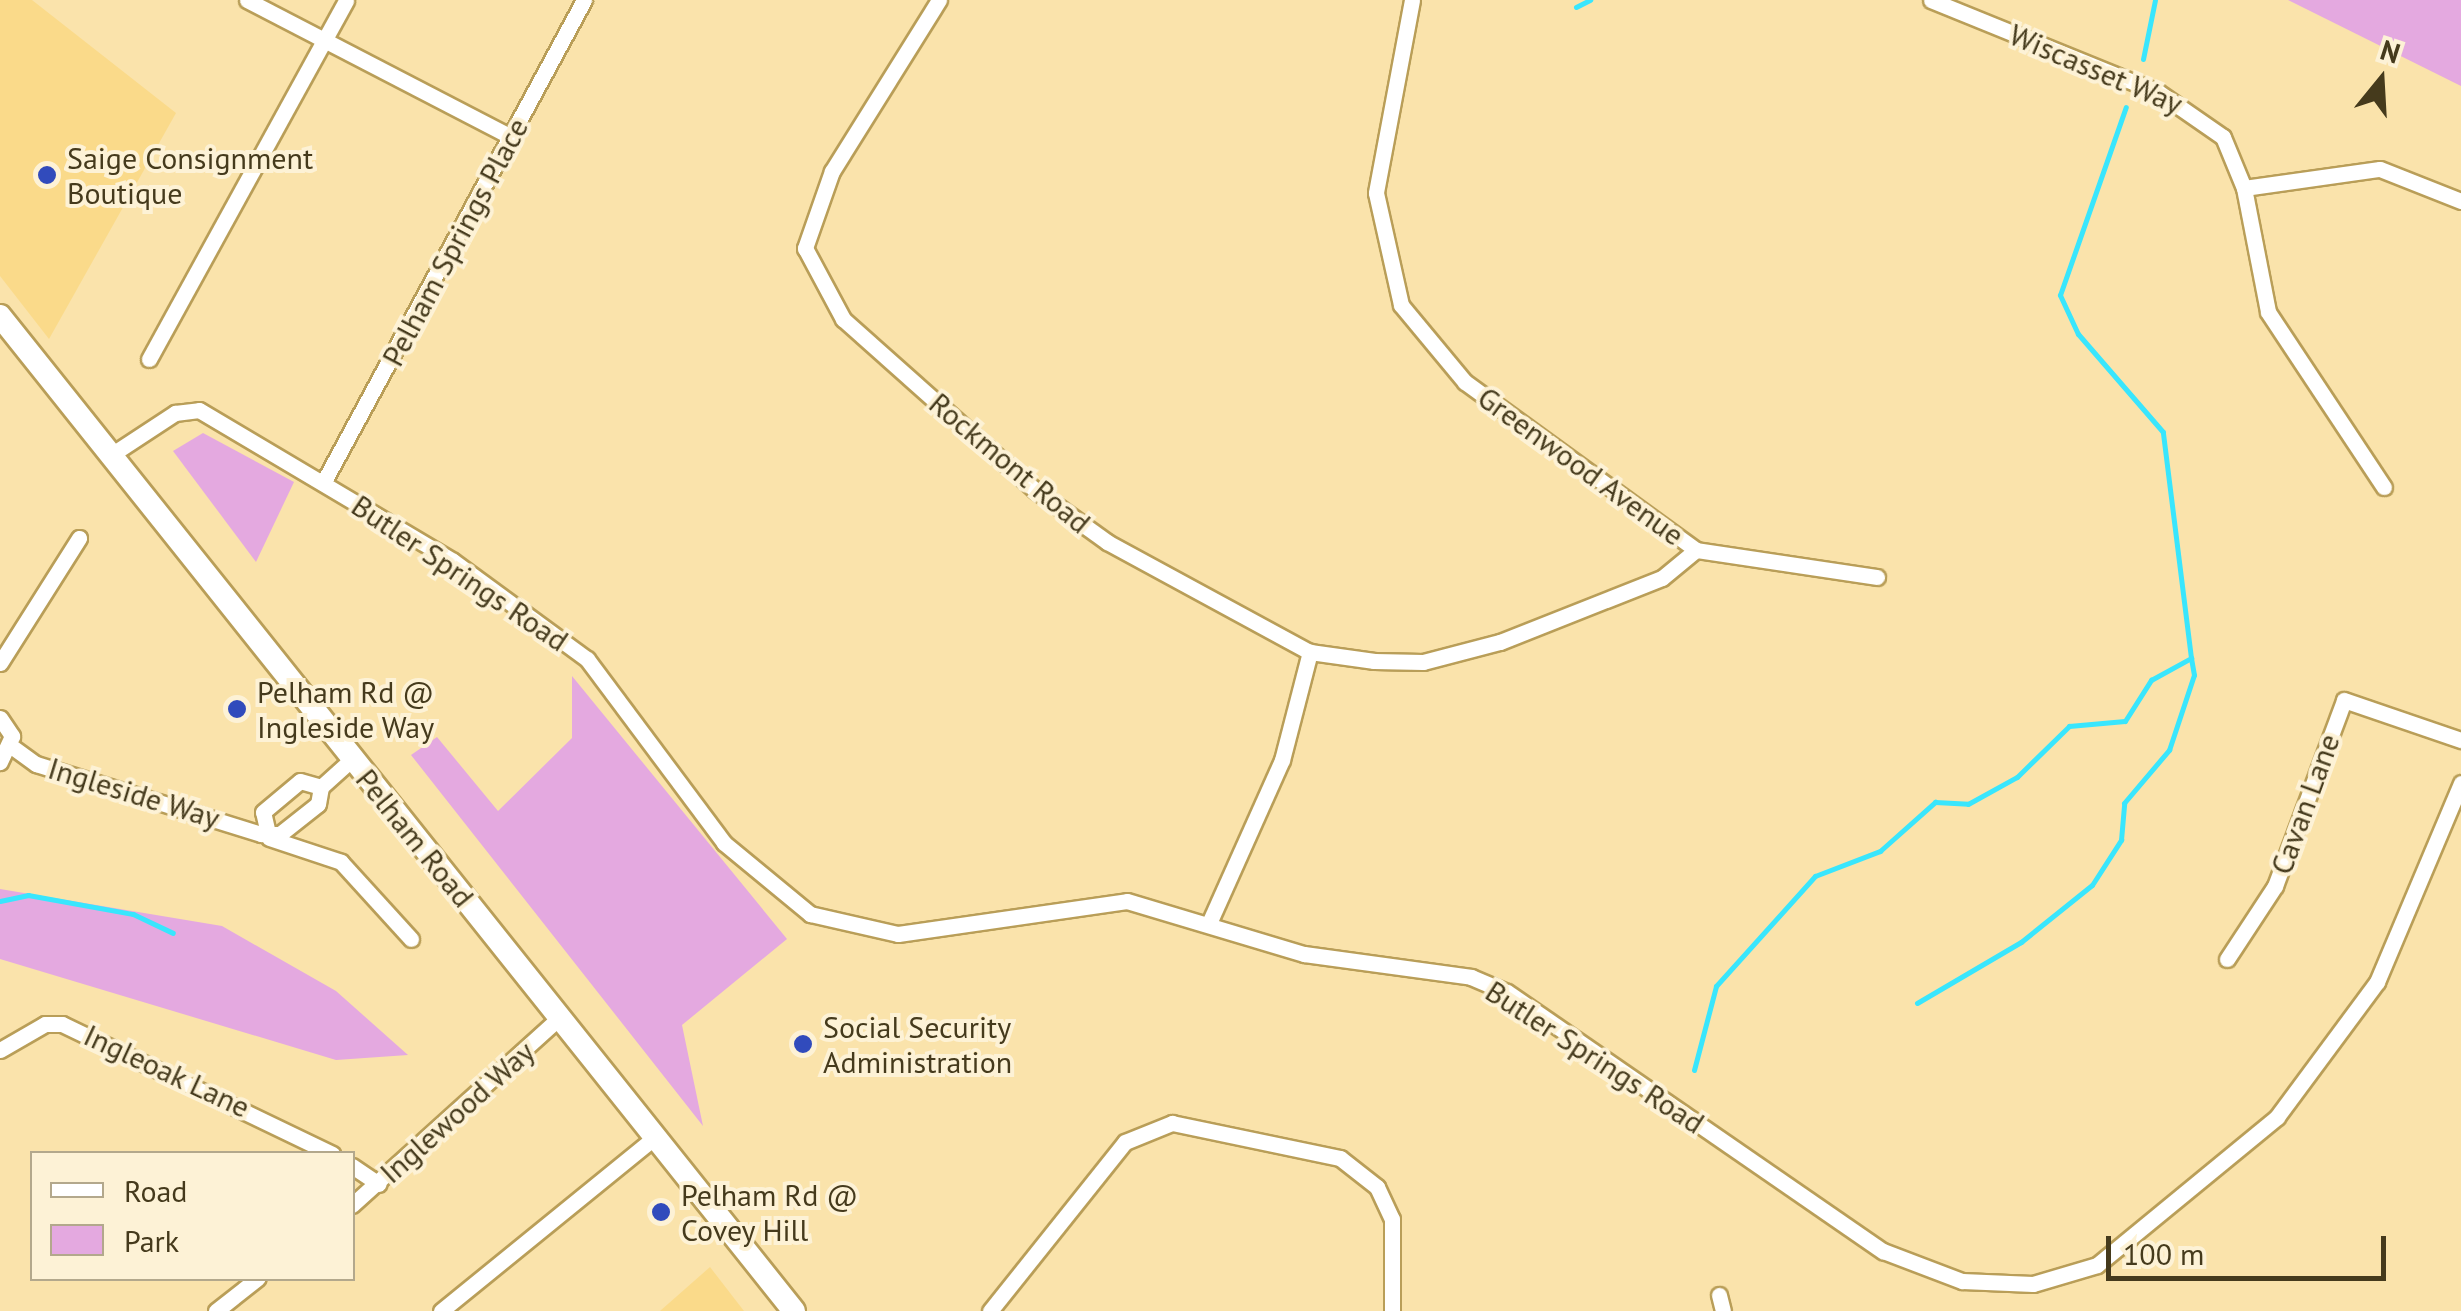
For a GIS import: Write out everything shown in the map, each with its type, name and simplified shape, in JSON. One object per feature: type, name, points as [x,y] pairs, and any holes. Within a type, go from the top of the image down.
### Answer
[{"type":"main road","name":"Pelham Road","points":[[0,316],[794,1311]]},
{"type":"street","points":[[247,0],[511,137]]},
{"type":"street","points":[[149,359],[346,0]]},
{"type":"street","name":"Pelham Springs Place","points":[[323,483],[584,0]]},
{"type":"street","name":"Rockmont Road","points":[[940,0],[832,171],[805,248],[843,320],[1107,542],[1310,652]]},
{"type":"street","name":"Greenwood Avenue","points":[[1310,652],[1400,663],[1449,658],[1662,578],[1696,550],[1465,382],[1401,304],[1376,194],[1412,0]]},
{"type":"street","name":"Wiscasset Way","points":[[1931,0],[2185,105],[2223,137],[2244,188],[2268,312],[2384,488]]},
{"type":"street","points":[[1976,18],[1983,0]]},
{"type":"street","points":[[2244,188],[2380,169],[2461,201]]},
{"type":"street","name":"Butler Springs Road","points":[[112,455],[175,413],[199,410],[323,483],[587,659],[652,734],[724,844],[810,914],[898,934],[1127,901],[1210,922],[1304,954],[1423,966],[1507,992],[1883,1251],[1962,1282],[2033,1284],[2097,1264],[2151,1229],[2314,1074],[2406,927],[2461,783]]},
{"type":"street","points":[[0,663],[79,538]]},
{"type":"street","points":[[1696,550],[1877,577]]},
{"type":"street","points":[[1210,922],[1282,760],[1310,652]]},
{"type":"street","name":"Cavan Lane","points":[[2227,959],[2275,886],[2344,700],[2461,740]]},
{"type":"street","name":"Ingleside Way","points":[[0,718],[12,746],[36,764],[264,832],[342,862],[411,939]]},
{"type":"street","name":"Ingleside Way","points":[[0,762],[12,746]]},
{"type":"street","points":[[264,832],[280,834],[307,813],[320,787],[351,760]]},
{"type":"street","points":[[307,813],[288,791],[300,781],[320,787]]},
{"type":"street","name":"Ingleside Way","points":[[264,832],[264,812],[288,791]]},
{"type":"street","name":"Inglewood Way","points":[[355,1202],[560,1017]]},
{"type":"street","name":"Ingleoak Lane","points":[[0,1050],[45,1024],[62,1024],[326,1151]]},
{"type":"street","points":[[990,1311],[1125,1142],[1172,1123],[1340,1158],[1378,1188],[1392,1219],[1392,1311]]},
{"type":"street","points":[[441,1311],[656,1136]]},
{"type":"street","points":[[355,1168],[378,1184]]},
{"type":"street","points":[[216,1311],[254,1281]]},
{"type":"shaded area","points":[[0,0],[32,0],[176,113],[49,339],[0,276]]},
{"type":"shaded area","points":[[710,1267],[744,1311],[660,1311]]},
{"type":"green space","points":[[2288,0],[2461,0],[2461,86]]},
{"type":"green space","points":[[203,433],[294,482],[256,562],[173,451]]},
{"type":"green space","points":[[572,676],[787,939],[682,1025],[703,1126],[411,755],[437,737],[498,811],[572,738]]},
{"type":"green space","points":[[0,889],[222,926],[336,991],[408,1055],[336,1060],[0,959]]},
{"type":"waterway","points":[[1576,7],[1590,0]]},
{"type":"waterway","points":[[2143,59],[2155,0]]},
{"type":"waterway","points":[[1694,1070],[1716,986],[1815,876],[1880,851],[1935,802],[1968,804],[2017,777],[2069,726],[2125,721],[2151,680],[2191,658],[2163,432],[2078,334],[2060,295],[2126,107]]},
{"type":"waterway","points":[[1917,1003],[2021,942],[2092,885],[2121,840],[2124,803],[2169,750],[2194,675],[2191,658]]},
{"type":"waterway","points":[[0,901],[28,895],[133,914],[173,933]]},
{"type":"place","name":"Saige Consignment Boutique","points":[[47,175]]},
{"type":"place","name":"Pelham Rd @ Ingleside Way","points":[[237,709]]},
{"type":"place","name":"Social Security Administration","points":[[803,1044]]},
{"type":"place","name":"Pelham Rd @ Covey Hill","points":[[661,1212]]}]
